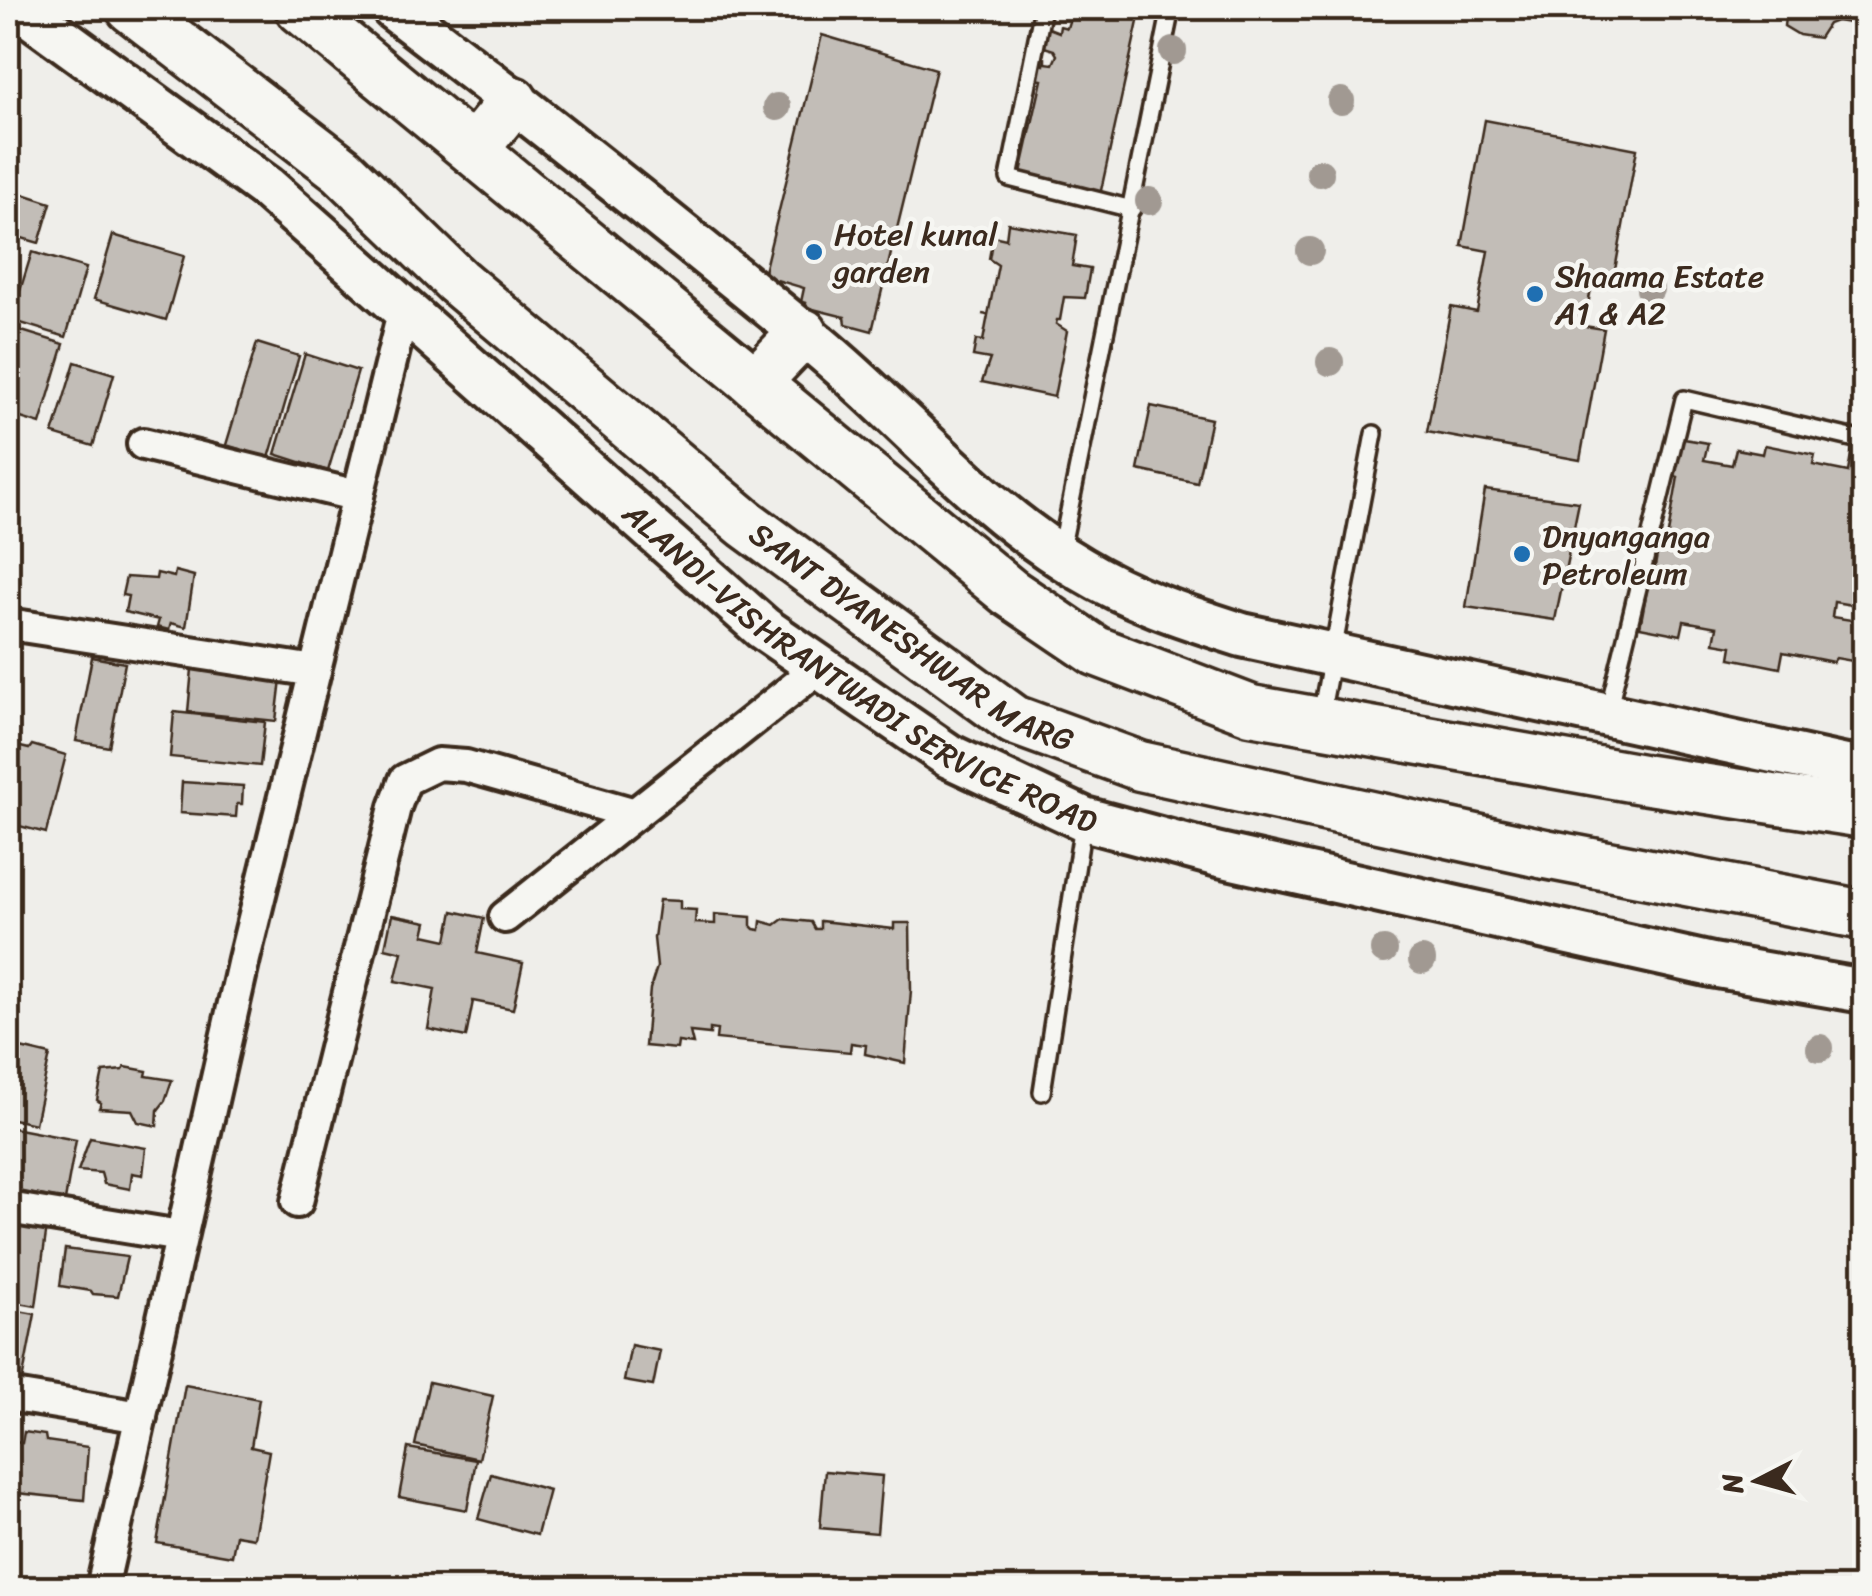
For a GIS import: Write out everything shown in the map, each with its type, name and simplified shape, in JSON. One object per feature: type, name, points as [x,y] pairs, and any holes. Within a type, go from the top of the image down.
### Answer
[{"type":"main road","name":"SANT DYANESHWAR MARG","points":[[131,8],[342,170],[457,281],[746,524],[1014,720],[1140,766],[1544,854],[1864,915]]},
{"type":"main road","points":[[300,8],[1008,592],[1096,651],[1252,710],[1642,779],[1864,813]]},
{"type":"main road","points":[[473,150],[513,101]]},
{"type":"main road","points":[[756,383],[803,333]]},
{"type":"street","name":"ALANDI-VISHRANTWADI SERVICE ROAD","points":[[20,8],[267,188],[764,628],[948,756],[1084,819],[1215,854],[1712,966],[1864,991]]},
{"type":"street","points":[[393,8],[803,333],[947,466],[1018,525],[1079,568],[1148,604],[1242,635],[1864,772]]},
{"type":"street","points":[[102,1588],[244,958],[404,308]]},
{"type":"street","points":[[142,444],[358,496]]},
{"type":"street","points":[[15,625],[315,671]]},
{"type":"street","points":[[505,917],[820,668]]},
{"type":"street","points":[[297,1202],[405,780],[438,764],[466,766],[635,814]]},
{"type":"street","points":[[8,1208],[180,1236]]},
{"type":"street","points":[[8,1395],[141,1417]]},
{"type":"lane","points":[[1043,8],[1010,178],[1132,209]]},
{"type":"lane","points":[[1060,555],[1171,8]]},
{"type":"lane","points":[[1606,715],[1684,399],[1864,441]]},
{"type":"lane","points":[[1319,721],[1374,434]]},
{"type":"lane","points":[[1042,1092],[1084,819]]},
{"type":"building","points":[[777,8],[825,8],[822,18]]},
{"type":"building","points":[[1073,8],[1141,8],[1100,195],[1020,177],[1042,80],[1036,79],[1040,64],[1044,65],[1045,57],[1045,63],[1053,64],[1057,55],[1041,46],[1046,27],[1059,32],[1060,26],[1067,28]]},
{"type":"building","points":[[1786,8],[1864,8],[1864,60],[1857,59],[1860,44],[1856,24],[1828,24],[1819,38],[1799,35],[1784,26]]},
{"type":"building","points":[[822,35],[936,69],[872,331],[846,324],[845,317],[805,307],[806,303],[801,302],[804,288],[763,276]]},
{"type":"building","name":"Shaama Estate A1 & A2","points":[[1485,120],[1637,149],[1613,281],[1593,278],[1584,326],[1604,329],[1580,460],[1427,432],[1451,307],[1477,312],[1488,251],[1462,246]]},
{"type":"building","points":[[8,189],[51,203],[39,243],[8,234]]},
{"type":"building","points":[[1008,223],[1077,235],[1072,266],[1090,269],[1085,298],[1064,297],[1057,320],[1056,324],[1067,331],[1054,397],[982,382],[990,359],[973,356],[976,340],[983,341],[998,265],[989,259],[993,236],[1006,239]]},
{"type":"building","points":[[113,235],[184,256],[166,320],[94,299]]},
{"type":"building","points":[[32,252],[86,268],[66,337],[11,320]]},
{"type":"building","points":[[9,327],[64,344],[40,424],[8,414]]},
{"type":"building","points":[[257,343],[299,356],[269,458],[226,445]]},
{"type":"building","points":[[305,354],[358,371],[328,471],[275,454]]},
{"type":"building","points":[[75,362],[114,374],[93,446],[53,434]]},
{"type":"building","points":[[1151,406],[1211,419],[1197,483],[1138,470]]},
{"type":"building","points":[[1678,438],[1708,443],[1704,460],[1732,465],[1736,449],[1763,454],[1765,445],[1815,455],[1813,465],[1848,472],[1853,442],[1864,445],[1864,607],[1834,602],[1832,617],[1864,622],[1864,663],[1836,658],[1833,662],[1783,652],[1780,668],[1730,658],[1732,646],[1714,643],[1717,627],[1684,621],[1681,635],[1640,627],[1649,579],[1656,581],[1658,573],[1654,572],[1658,549],[1665,551],[1678,477],[1671,475]]},
{"type":"building","name":"Dnyanganga Petroleum","points":[[1485,490],[1579,502],[1555,620],[1466,607]]},
{"type":"building","points":[[175,571],[194,576],[186,627],[171,623],[169,630],[157,627],[159,620],[125,612],[128,596],[122,595],[126,577],[156,579],[157,573],[174,577]]},
{"type":"building","points":[[92,657],[125,663],[109,747],[76,741]]},
{"type":"building","points":[[192,669],[281,679],[276,721],[188,712]]},
{"type":"building","points":[[174,712],[265,722],[260,766],[170,757]]},
{"type":"building","points":[[8,744],[29,749],[32,745],[66,755],[46,833],[8,823]]},
{"type":"building","points":[[182,782],[243,786],[236,817],[180,813]]},
{"type":"building","points":[[659,900],[680,901],[680,909],[696,910],[695,923],[715,924],[715,914],[751,917],[751,926],[760,930],[761,921],[775,925],[783,919],[811,922],[815,929],[820,929],[820,921],[894,929],[894,923],[910,923],[911,990],[905,1063],[865,1054],[866,1045],[851,1043],[850,1052],[716,1039],[717,1030],[710,1029],[710,1034],[690,1032],[693,1044],[678,1042],[677,1049],[645,1046],[650,989],[657,967],[654,938]]},
{"type":"building","points":[[453,911],[484,918],[477,953],[523,963],[513,1009],[473,1001],[466,1037],[428,1029],[435,989],[395,981],[402,952],[385,948],[392,915],[427,922],[424,935],[447,940]]},
{"type":"building","points":[[8,1045],[50,1055],[35,1124],[8,1118]]},
{"type":"building","points":[[125,1067],[147,1071],[146,1076],[172,1080],[158,1110],[157,1126],[138,1122],[132,1110],[99,1108],[103,1072]]},
{"type":"building","points":[[8,1127],[76,1140],[65,1200],[8,1189]]},
{"type":"building","points":[[90,1138],[146,1148],[143,1175],[132,1173],[130,1189],[104,1184],[101,1173],[78,1171]]},
{"type":"building","points":[[15,1212],[48,1219],[36,1306],[8,1301],[8,1255]]},
{"type":"building","points":[[65,1249],[127,1257],[118,1296],[60,1286]]},
{"type":"building","points":[[8,1309],[35,1314],[20,1392],[8,1390]]},
{"type":"building","points":[[631,1345],[660,1351],[653,1386],[624,1381]]},
{"type":"building","points":[[429,1382],[493,1396],[479,1459],[415,1445]]},
{"type":"building","points":[[185,1385],[259,1399],[251,1447],[269,1451],[254,1538],[236,1535],[232,1556],[157,1543]]},
{"type":"building","points":[[24,1432],[45,1435],[46,1441],[88,1447],[84,1500],[8,1492],[8,1441],[22,1443]]},
{"type":"building","points":[[408,1448],[476,1460],[467,1510],[399,1497]]},
{"type":"building","points":[[825,1471],[882,1476],[877,1533],[820,1528]]},
{"type":"building","points":[[491,1474],[549,1490],[537,1535],[478,1519]]},
{"type":"place","name":"Hotel kunal garden","points":[[814,252]]},
{"type":"place","name":"Shaama Estate A1 & A2","points":[[1535,294]]},
{"type":"place","name":"Dnyanganga Petroleum","points":[[1522,554]]}]
